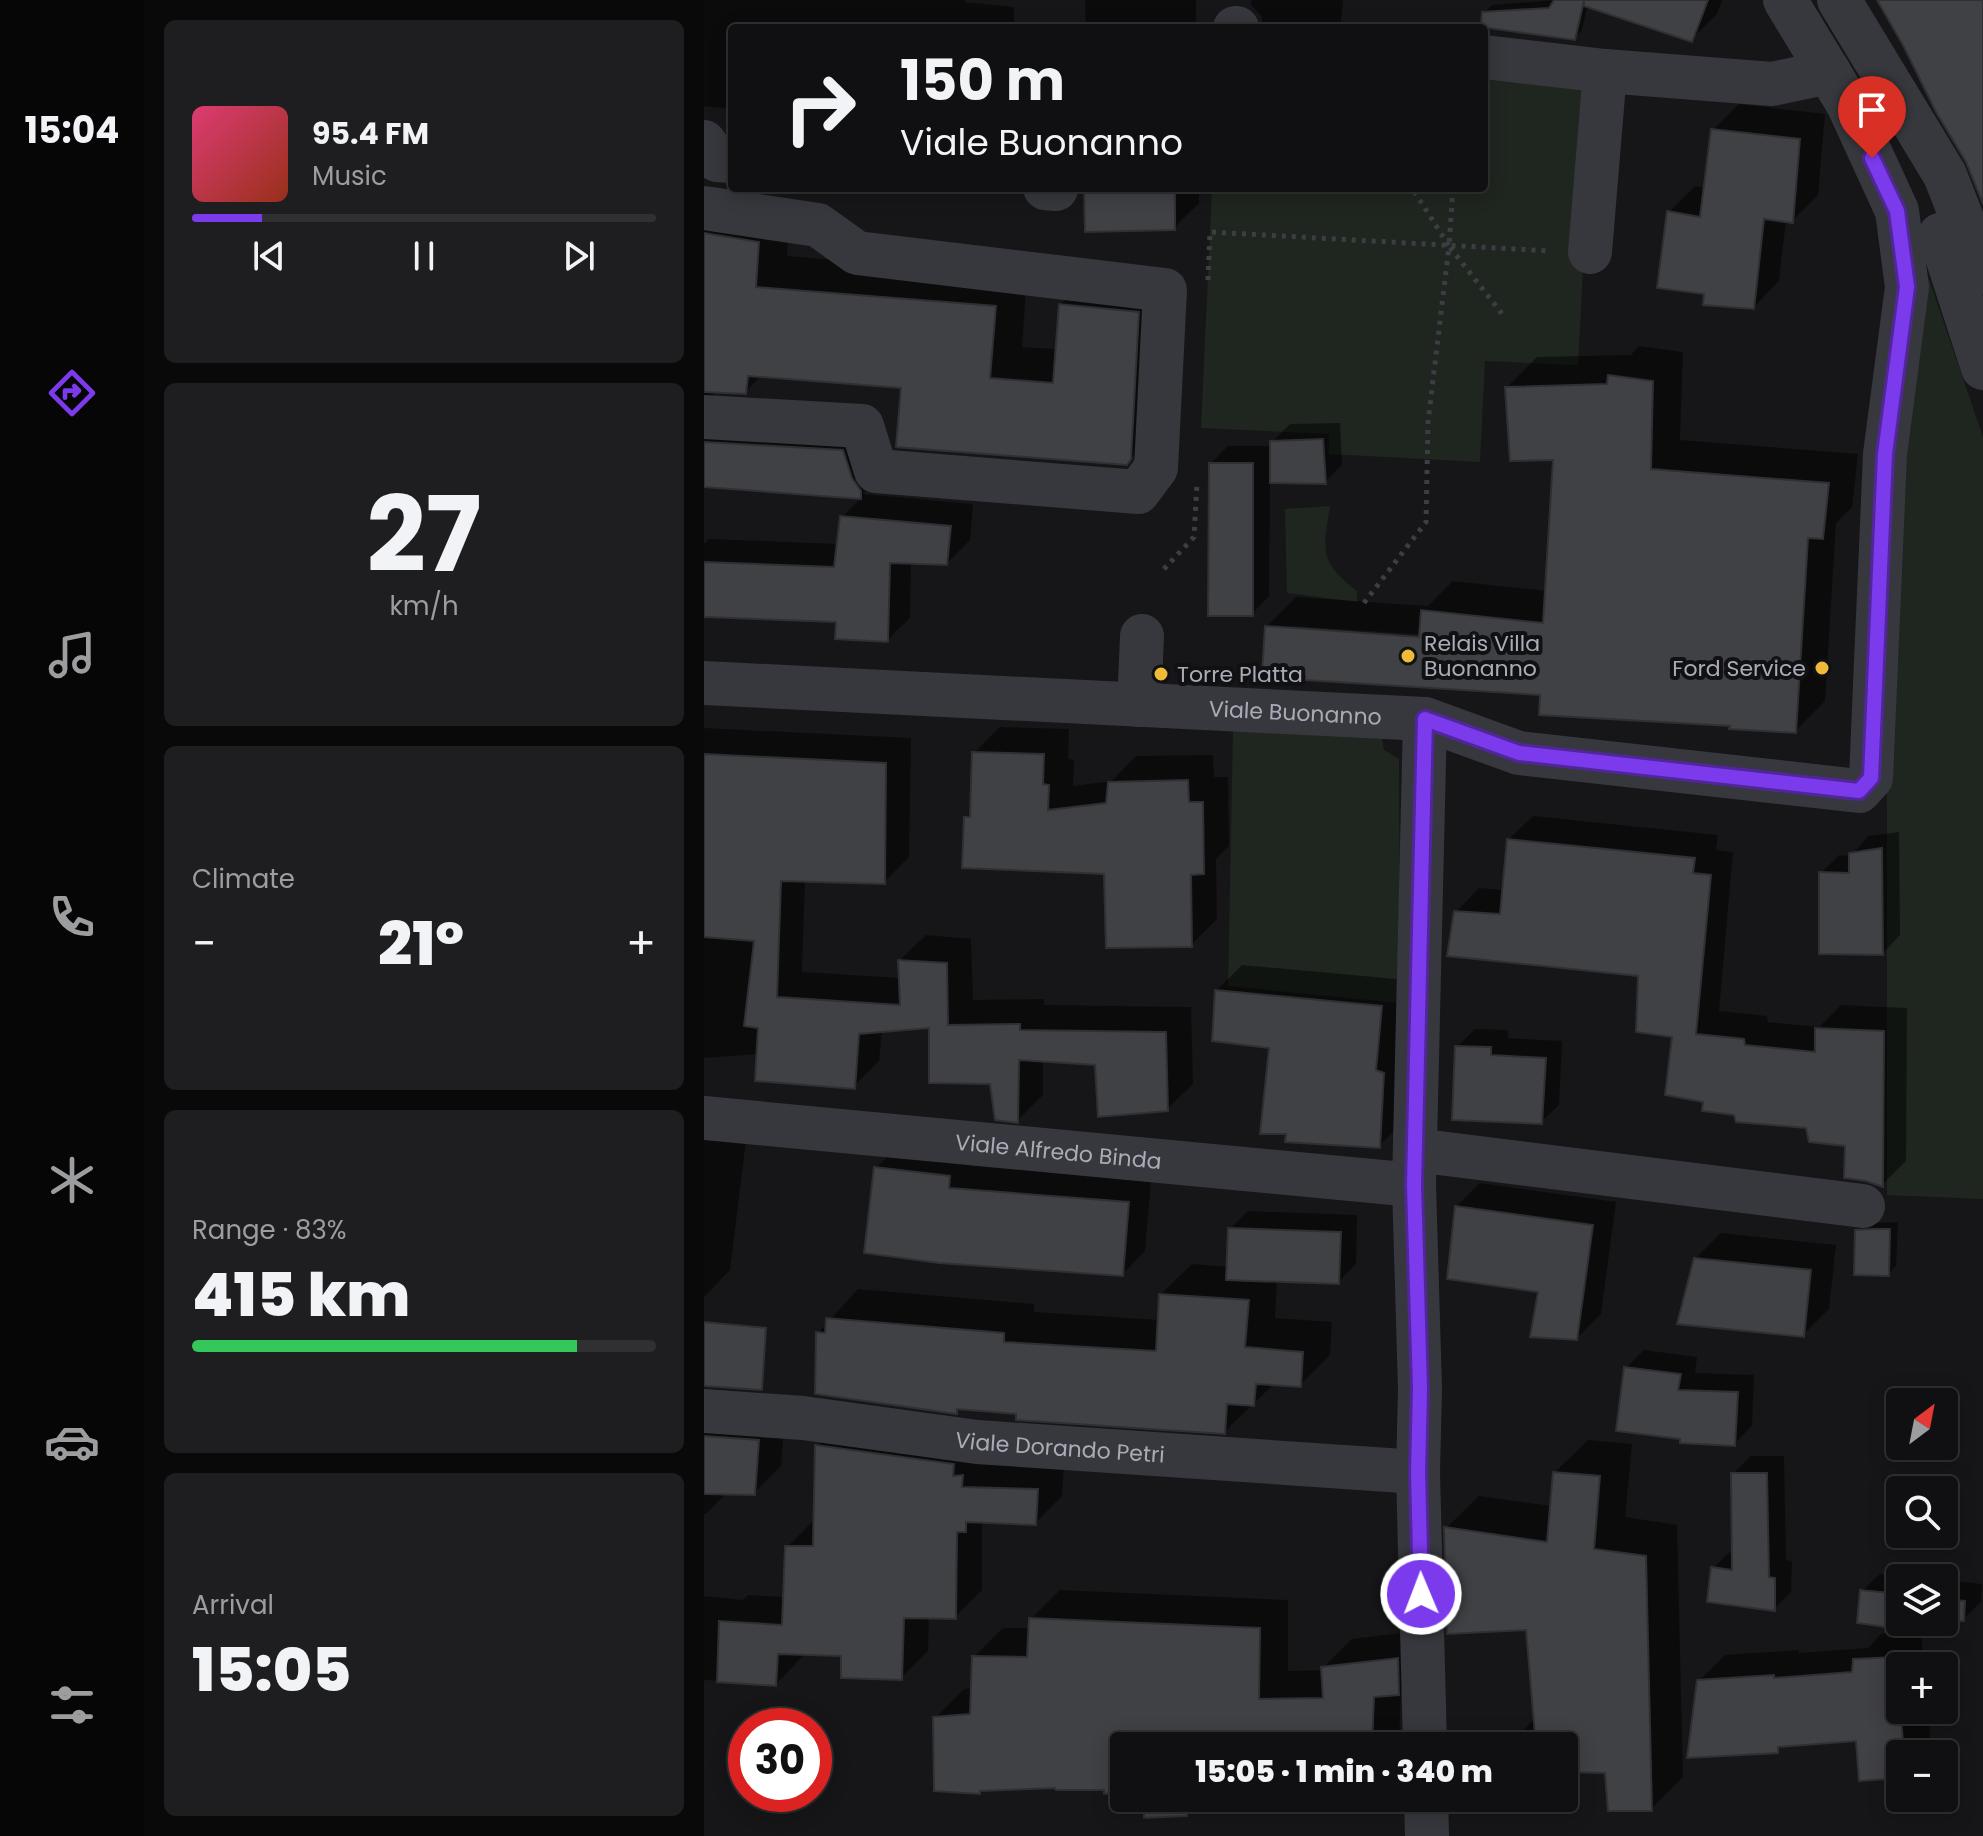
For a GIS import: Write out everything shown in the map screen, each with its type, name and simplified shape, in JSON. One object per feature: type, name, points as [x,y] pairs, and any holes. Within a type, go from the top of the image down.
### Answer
[{"type":"street","points":[[1488,57],[1605,71],[1772,84],[1829,72],[1785,0]]},
{"type":"street","points":[[1839,0],[1945,175],[1983,273]]},
{"type":"street","points":[[1590,252],[1605,71]]},
{"type":"street","name":"Viale Buonanno","points":[[704,683],[1425,719],[1519,753],[1859,791],[1871,778],[1885,454],[1907,287],[1897,211],[1848,104],[1829,72]]},
{"type":"street","points":[[1889,81],[1983,368]]},
{"type":"street","points":[[704,142],[717,160],[728,161]]},
{"type":"street","points":[[704,208],[818,225],[857,253],[1165,290],[1156,468],[1138,492],[876,471],[862,426],[704,417]]},
{"type":"street","points":[[1139,705],[1142,636]]},
{"type":"street","points":[[1425,719],[1414,1167],[1425,1732]]},
{"type":"street","name":"Viale Alfredo Binda","points":[[704,1118],[1414,1167],[1863,1206]]},
{"type":"street","name":"Viale Dorando Petri","points":[[704,1411],[803,1418],[977,1442],[1418,1472]]},
{"type":"street","points":[[1426,1812],[1427,1836]]},
{"type":"path","points":[[1415,192],[1449,246],[1503,315]]},
{"type":"path","points":[[1364,603],[1426,522],[1428,422],[1453,192]]},
{"type":"path","points":[[1207,293],[1210,232],[1590,252]]},
{"type":"path","points":[[1164,569],[1194,537],[1197,476]]},
{"type":"shaded area","points":[[1488,73],[1577,80],[1592,95],[1578,365],[1485,361],[1480,462],[1329,454],[1329,434],[1201,428],[1212,192],[1488,192]]},
{"type":"shaded area","points":[[1923,262],[1983,437],[1983,1199],[1887,1195],[1887,599]]},
{"type":"shaded area","points":[[1330,506],[1325,545],[1327,554],[1336,572],[1357,591],[1357,602],[1287,593],[1285,509]]},
{"type":"shaded area","points":[[1233,731],[1382,738],[1384,750],[1399,759],[1400,1003],[1228,986]]},
{"type":"building","points":[[1554,0],[1584,0],[1575,40],[1488,28],[1488,24],[1481,24],[1482,12],[1549,8]]},
{"type":"building","points":[[1584,0],[1708,0],[1692,42],[1584,6]]},
{"type":"building","points":[[1877,0],[1983,0],[1983,204],[1966,162]]},
{"type":"building","points":[[1711,129],[1800,139],[1793,223],[1764,219],[1754,309],[1703,305],[1704,294],[1657,288],[1667,211],[1700,217]]},
{"type":"building","points":[[1084,192],[1175,192],[1175,230],[1085,232]]},
{"type":"building","points":[[704,233],[759,242],[756,287],[996,306],[990,378],[1053,383],[1059,304],[1139,312],[1131,459],[1127,465],[896,447],[901,388],[748,376],[746,394],[704,392]]},
{"type":"building","points":[[1608,375],[1653,381],[1651,469],[1829,483],[1823,539],[1808,538],[1796,733],[1539,715],[1540,695],[1305,680],[1305,676],[1262,673],[1265,626],[1419,637],[1421,610],[1543,623],[1553,460],[1510,461],[1505,387],[1607,384]]},
{"type":"building","points":[[1323,439],[1326,484],[1270,483],[1270,441]]},
{"type":"building","points":[[704,442],[843,450],[852,478],[861,491],[861,499],[704,487]]},
{"type":"building","points":[[1209,463],[1253,463],[1253,616],[1208,616]]},
{"type":"building","points":[[840,516],[951,526],[947,565],[890,563],[888,642],[835,639],[836,622],[704,617],[704,562],[834,567]]},
{"type":"building","points":[[972,752],[1044,754],[1043,784],[1049,785],[1048,810],[1106,803],[1108,782],[1188,780],[1189,802],[1203,802],[1204,874],[1191,875],[1192,947],[1106,948],[1104,874],[962,868],[964,817],[970,817]]},
{"type":"building","points":[[704,754],[886,763],[885,884],[781,881],[777,997],[900,1005],[898,960],[947,963],[948,1025],[1020,1024],[1020,1030],[1166,1032],[1168,1111],[1098,1117],[1095,1065],[1019,1060],[1018,1123],[995,1120],[990,1084],[929,1083],[929,1028],[859,1034],[855,1089],[755,1081],[758,1028],[744,1026],[754,941],[704,937]]},
{"type":"building","points":[[1507,839],[1695,858],[1693,873],[1711,875],[1696,1034],[1744,1039],[1745,1045],[1815,1052],[1815,1028],[1884,1031],[1883,1187],[1844,1178],[1845,1146],[1809,1142],[1806,1128],[1736,1122],[1734,1115],[1702,1111],[1703,1102],[1665,1095],[1672,1037],[1636,1032],[1638,976],[1447,956],[1454,911],[1500,914]]},
{"type":"building","points":[[1882,848],[1883,955],[1819,954],[1819,872],[1849,873],[1849,853]]},
{"type":"building","points":[[1215,990],[1382,1006],[1376,1070],[1384,1073],[1380,1148],[1285,1142],[1286,1134],[1260,1134],[1269,1048],[1212,1041]]},
{"type":"building","points":[[1455,1046],[1491,1047],[1491,1055],[1546,1058],[1542,1124],[1452,1120]]},
{"type":"building","points":[[874,1167],[950,1176],[949,1188],[1129,1202],[1123,1276],[939,1263],[864,1253]]},
{"type":"building","points":[[1455,1206],[1593,1225],[1577,1340],[1530,1337],[1538,1292],[1447,1279]]},
{"type":"building","points":[[1228,1228],[1341,1232],[1339,1284],[1226,1280]]},
{"type":"building","points":[[1890,1229],[1889,1276],[1854,1275],[1855,1230]]},
{"type":"building","points":[[1694,1258],[1811,1270],[1804,1337],[1677,1324]]},
{"type":"building","points":[[1159,1294],[1249,1300],[1245,1347],[1303,1352],[1301,1387],[1256,1384],[1254,1406],[1227,1404],[1225,1434],[1016,1420],[1016,1414],[957,1409],[957,1414],[815,1394],[816,1332],[825,1333],[826,1318],[1004,1333],[1004,1342],[1156,1351]]},
{"type":"building","points":[[704,1322],[766,1328],[762,1390],[704,1386]]},
{"type":"building","points":[[1624,1367],[1681,1374],[1678,1390],[1738,1392],[1735,1446],[1680,1443],[1680,1439],[1616,1431]]},
{"type":"building","points":[[704,1436],[759,1440],[755,1495],[704,1494]]},
{"type":"building","points":[[815,1445],[954,1464],[953,1476],[963,1475],[962,1487],[1038,1489],[1036,1525],[966,1522],[966,1532],[957,1532],[956,1619],[904,1618],[902,1680],[841,1678],[841,1656],[778,1654],[776,1686],[717,1682],[719,1621],[782,1625],[785,1546],[813,1546]]},
{"type":"building","points":[[1553,1472],[1600,1476],[1594,1549],[1646,1556],[1652,1811],[1608,1811],[1605,1773],[1578,1772],[1578,1732],[1535,1732],[1526,1630],[1447,1634],[1444,1527],[1547,1542]]},
{"type":"building","points":[[1731,1473],[1767,1473],[1769,1577],[1775,1578],[1775,1611],[1707,1602],[1711,1567],[1732,1570]]},
{"type":"building","points":[[1860,1590],[1886,1593],[1886,1627],[1857,1623]]},
{"type":"building","points":[[1958,1600],[1965,1601],[1964,1621],[1958,1621]]},
{"type":"building","points":[[1029,1618],[1260,1628],[1259,1699],[1323,1698],[1321,1667],[1398,1658],[1399,1695],[1374,1697],[1373,1732],[1110,1732],[1110,1793],[1104,1794],[1104,1790],[1055,1788],[980,1791],[980,1794],[934,1791],[933,1717],[970,1714],[972,1656],[1027,1657]]},
{"type":"building","points":[[1886,1657],[1886,1724],[1902,1724],[1903,1740],[1886,1740],[1886,1779],[1859,1781],[1856,1741],[1778,1747],[1778,1753],[1687,1758],[1697,1680],[1852,1672],[1853,1659]]},
{"type":"building","points":[[1144,1812],[1187,1812],[1187,1816],[1144,1818]]},
{"type":"place","name":"Relais Villa Buonanno","points":[[1408,656]]},
{"type":"place","name":"Ford Service","points":[[1822,668]]},
{"type":"place","name":"Torre Platta","points":[[1161,674]]},
{"type":"route","points":[[1421,1594],[1418,1472],[1420,1389],[1414,1185],[1425,719],[1519,753],[1859,791],[1871,778],[1885,454],[1907,287],[1897,211],[1872,158]]}]
